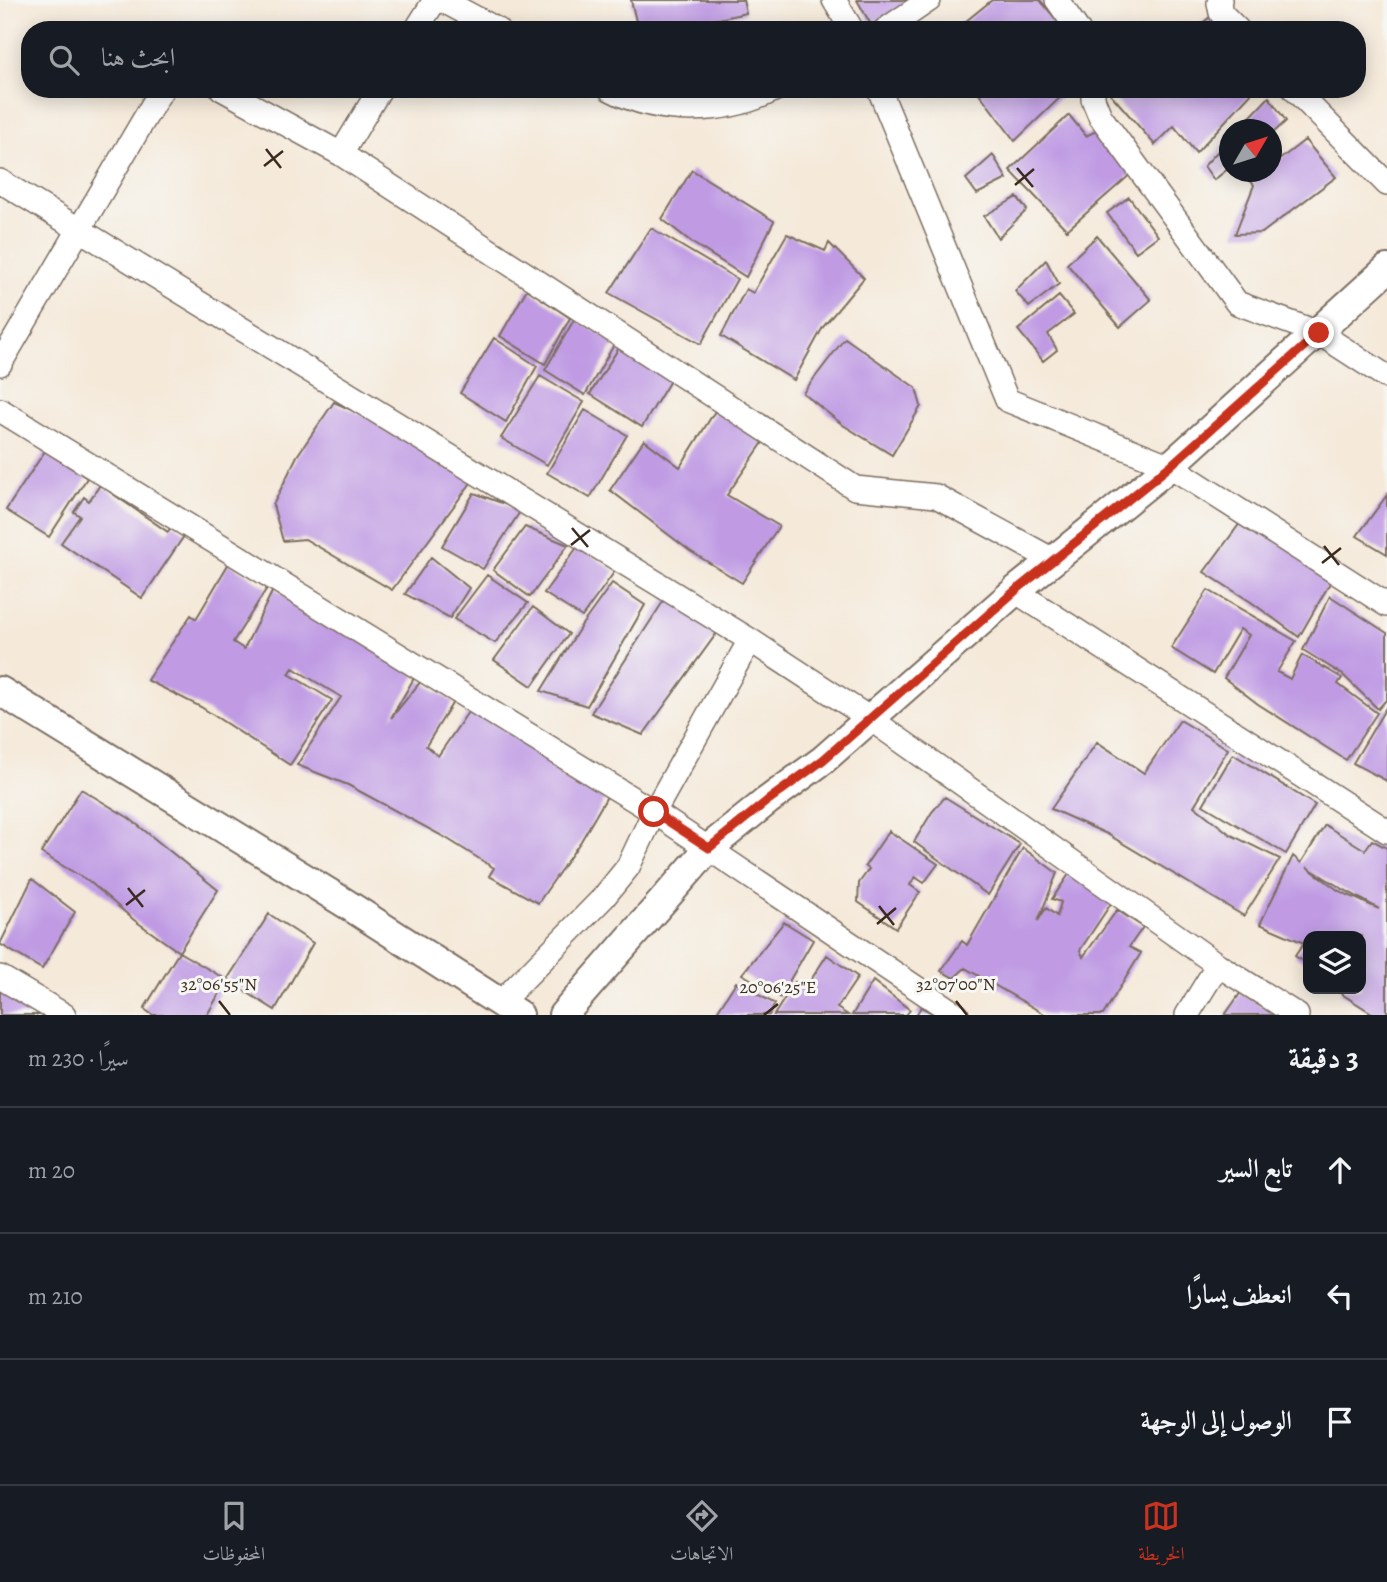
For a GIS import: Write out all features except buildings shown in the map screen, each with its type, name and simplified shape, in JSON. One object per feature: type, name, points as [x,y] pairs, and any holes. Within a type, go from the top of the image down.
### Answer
[{"type":"street","points":[[422,21],[435,0]]},
{"type":"street","points":[[442,0],[481,21]]},
{"type":"street","points":[[834,0],[847,21]]},
{"type":"street","points":[[898,21],[929,0]]},
{"type":"street","points":[[1057,0],[1072,21]]},
{"type":"street","points":[[1220,0],[1221,13],[1229,21]]},
{"type":"street","points":[[0,364],[157,98]]},
{"type":"street","points":[[238,98],[341,154],[855,488],[936,496],[1053,560]]},
{"type":"street","points":[[341,154],[375,98]]},
{"type":"street","points":[[634,98],[660,108],[715,108],[757,98]]},
{"type":"street","points":[[883,98],[1007,400],[1170,466],[1387,605]]},
{"type":"street","points":[[1093,98],[1100,117],[1237,303],[1319,333],[1387,377]]},
{"type":"street","points":[[1303,98],[1384,184],[1387,184]]},
{"type":"street","points":[[0,181],[750,640],[869,718],[1218,965],[1297,1015]]},
{"type":"street","points":[[562,1015],[709,848],[823,760],[1015,591],[1170,466],[1387,269]]},
{"type":"street","points":[[0,410],[654,812],[957,1015]]},
{"type":"street","points":[[1015,591],[1387,831]]},
{"type":"street","points":[[0,691],[345,903],[510,1009],[628,867],[654,812],[750,640]]},
{"type":"street","points":[[1187,1015],[1218,965]]},
{"type":"street","points":[[0,977],[64,1015]]},
{"type":"route","points":[[654,812],[709,848],[823,760],[1015,591],[1170,466],[1319,333]]}]
